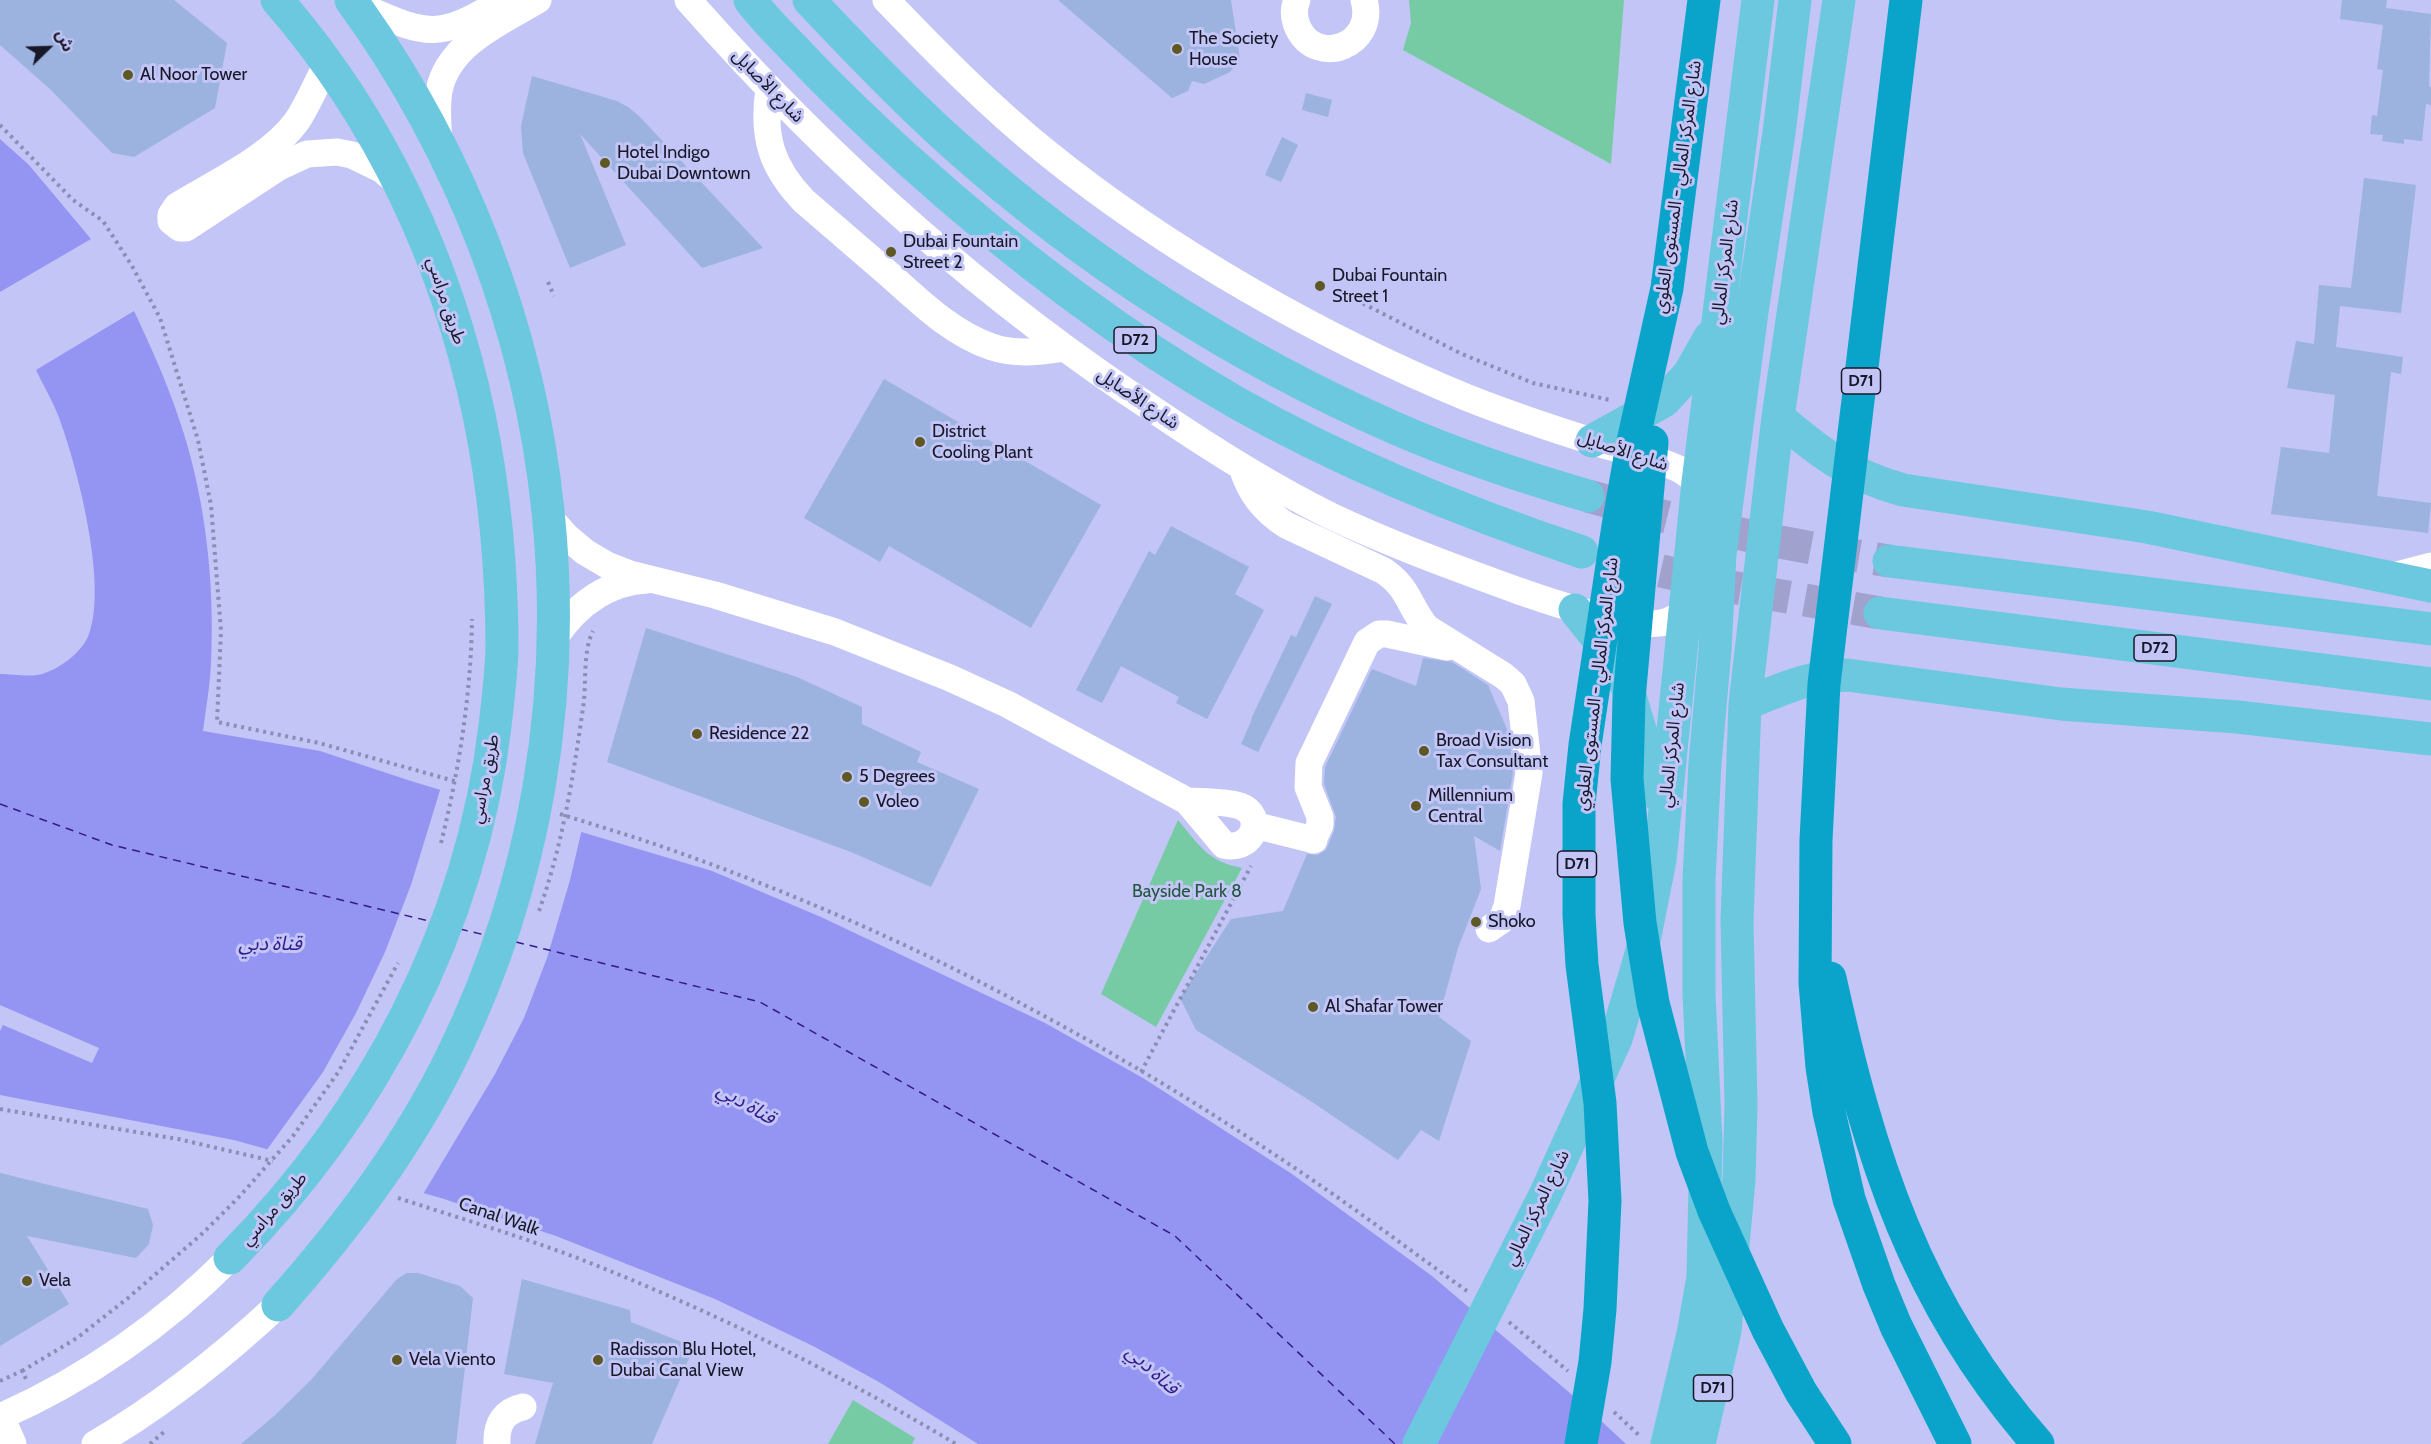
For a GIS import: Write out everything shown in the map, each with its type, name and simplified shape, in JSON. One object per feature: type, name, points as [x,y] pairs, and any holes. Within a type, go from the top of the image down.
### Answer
[{"type":"highway","name":"شارع المركز المالي - المستوى العلوي","points":[[1581,1444],[1595,1362],[1605,1201],[1600,1103],[1582,965],[1579,915],[1579,804],[1585,745],[1618,526],[1632,446],[1667,288],[1704,0]]},
{"type":"highway","name":"D71","points":[[1816,905],[1819,762],[1824,684],[1906,0]]},
{"type":"highway","points":[[1667,288],[1629,699],[1627,779],[1640,923],[1653,1003],[1695,1162],[1714,1211],[1768,1330],[1801,1392],[1835,1444]]},
{"type":"highway","points":[[1816,905],[1817,1022],[1822,1067],[1838,1156],[1849,1199],[1879,1285],[1905,1345],[1955,1444]]},
{"type":"highway","points":[[1816,905],[1852,1070],[1874,1146],[1900,1222],[1940,1307],[1964,1347],[1995,1392],[2038,1444]]},
{"type":"main road","name":"طريق مراسي","points":[[230,1258],[262,1225],[325,1149],[379,1066],[424,980],[459,889],[484,795],[492,747],[487,652],[495,515],[474,392],[453,316],[404,190],[358,109],[327,64],[277,0]]},
{"type":"main road","name":"D72","points":[[809,0],[904,99],[1003,186],[1054,226],[1163,304],[1220,339],[1338,402],[1399,430],[1461,455],[1588,496]]},
{"type":"main road","points":[[837,0],[878,53],[904,99]]},
{"type":"main road","name":"شارع المركز المالي","points":[[1419,1444],[1545,1196],[1616,1039],[1630,995],[1652,905],[1665,814],[1698,482],[1758,0]]},
{"type":"main road","points":[[1655,1442],[1686,1367],[1703,1277],[1706,1154],[1699,994],[1699,879],[1720,554],[1752,312],[1779,133],[1795,0]]},
{"type":"main road","name":"D71","points":[[1699,1444],[1725,1331],[1733,1256],[1740,1137],[1737,920],[1744,704],[1778,417],[1839,0]]},
{"type":"main road","points":[[278,1305],[342,1230],[402,1145],[429,1101],[475,1008],[511,910],[536,810],[551,707],[555,646],[549,517],[528,388],[511,325],[483,242],[439,143],[407,86],[352,2]]},
{"type":"main road","name":"D72","points":[[751,5],[875,130],[989,231],[1092,310],[1173,364],[1257,413],[1372,472],[1442,502],[1582,552]]},
{"type":"main road","points":[[1592,441],[1664,401],[1689,374],[1717,325]]},
{"type":"main road","points":[[1778,417],[1820,453],[1839,465],[1881,484],[1903,490],[2147,527],[2431,586]]},
{"type":"main road","points":[[1889,561],[2431,629]]},
{"type":"main road","points":[[1575,610],[1602,644],[1627,686],[1665,814]]},
{"type":"main road","name":"D72","points":[[1880,613],[2431,684]]},
{"type":"main road","points":[[1682,648],[1685,642],[1696,635],[1709,638],[1715,650]]},
{"type":"main road","points":[[1744,704],[1802,681],[1847,675],[2061,704],[2248,718],[2431,739]]},
{"type":"street","points":[[352,2],[414,28],[431,31],[464,24],[503,0]]},
{"type":"street","points":[[439,143],[439,91],[455,56],[495,25],[538,0]]},
{"type":"street","name":"شارع الأصايل","points":[[688,0],[769,89],[849,169],[915,228],[1064,348],[1125,391],[1242,467],[1303,501],[1376,536],[1450,566],[1575,610],[1650,625],[1670,621],[1686,610]]},
{"type":"street","points":[[1297,0],[1294,6],[1295,21],[1301,34],[1312,44],[1325,48],[1339,48],[1352,42],[1361,32],[1365,21],[1364,0]]},
{"type":"street","name":"شارع الأصايل","points":[[891,4],[969,84],[1085,183],[1192,254],[1283,308],[1407,371],[1509,414],[1672,466],[1698,482]]},
{"type":"street","points":[[327,64],[297,120],[278,142],[254,160],[177,206],[171,215],[171,221],[180,228],[186,228],[292,159],[322,152],[338,152],[367,160],[395,179],[404,190]]},
{"type":"street","points":[[769,89],[766,129],[774,157],[790,186],[813,209],[920,302],[971,338],[993,347],[1017,352],[1041,352],[1064,348]]},
{"type":"street","points":[[1242,467],[1254,495],[1274,517],[1286,525],[1384,571],[1406,591],[1419,620],[1427,628],[1513,684],[1521,701],[1529,773],[1507,906],[1502,920],[1489,928]]},
{"type":"street","points":[[1686,610],[1706,584],[1720,554],[1712,510],[1698,482]]},
{"type":"street","points":[[549,517],[585,552],[607,565],[775,612],[893,654],[1007,704],[1187,801],[1224,845],[1233,847],[1241,846],[1254,839],[1311,845],[1320,825],[1320,817],[1308,787],[1310,763],[1367,642],[1379,634],[1387,634],[1458,649]]},
{"type":"street","points":[[2387,577],[2431,566]]},
{"type":"street","points":[[555,646],[567,620],[597,594],[635,581],[655,580]]},
{"type":"street","points":[[1187,801],[1240,806],[1252,817],[1254,839]]},
{"type":"street","name":"طريق مراسي","points":[[0,1417],[71,1383],[122,1351],[170,1315],[230,1258]]},
{"type":"street","points":[[95,1444],[126,1433],[278,1305]]},
{"type":"street","points":[[497,1444],[496,1432],[500,1422],[514,1409],[524,1407]]},
{"type":"street","points":[[0,1417],[13,1444]]},
{"type":"path","points":[[0,125],[73,200],[103,221],[132,266],[160,318],[198,440],[211,505],[221,631],[217,722],[319,743],[462,783]]},
{"type":"path","points":[[548,282],[554,297]]},
{"type":"path","points":[[1356,300],[1462,354],[1533,383],[1611,400]]},
{"type":"path","points":[[440,847],[462,740],[487,652],[472,616]]},
{"type":"path","points":[[549,811],[680,853],[774,889],[867,928],[1038,1012],[1255,1141],[1474,1296]]},
{"type":"path","points":[[1141,1072],[1254,839]]},
{"type":"path","points":[[22,1371],[77,1338],[128,1298],[203,1233],[240,1196],[299,1126],[339,1071],[400,958]]},
{"type":"path","points":[[0,1109],[178,1139],[280,1163]]},
{"type":"path","name":"Canal Walk","points":[[393,1197],[567,1255],[667,1295],[791,1353],[857,1387],[956,1444]]},
{"type":"path","points":[[1501,1317],[1536,1343],[1570,1373]]},
{"type":"path","points":[[1613,1411],[1655,1442]]},
{"type":"green space","points":[[1409,0],[1624,0],[1611,164],[1403,50],[1411,23]]},
{"type":"green space","name":"Bayside Park 8","points":[[1178,820],[1212,857],[1242,868],[1156,1027],[1101,994]]},
{"type":"green space","points":[[853,1400],[915,1438],[912,1444],[828,1444]]},
{"type":"water","points":[[0,139],[29,165],[91,239],[0,292]]},
{"type":"water","name":"قناة دبي","points":[[134,311],[178,416],[201,506],[209,569],[212,632],[210,680],[203,731],[320,751],[414,782],[712,871],[821,917],[1045,1023],[1143,1078],[1292,1174],[1432,1276],[1584,1405],[1626,1444],[978,1444],[879,1382],[813,1346],[715,1299],[556,1236],[441,1198],[234,1140],[0,1095],[0,674],[29,676],[52,670],[65,663],[86,640],[94,612],[93,556],[74,463],[58,415],[36,370]]},
{"type":"pier","points":[[441,787],[582,829],[547,958],[524,1018],[495,1074],[422,1196],[266,1151],[323,1072],[356,1013],[385,952],[411,885]]},
{"type":"pier","points":[[0,1005],[99,1048],[92,1063],[3,1025],[0,1031]]},
{"type":"building","name":"Al Noor Tower","points":[[0,0],[174,0],[227,43],[215,108],[134,157],[112,153],[50,89],[0,45]]},
{"type":"building","name":"The Society House","points":[[1058,0],[1231,0],[1240,59],[1230,72],[1204,84],[1192,81],[1188,91],[1172,98]]},
{"type":"building","points":[[2342,0],[2387,0],[2386,8],[2431,14],[2429,86],[2431,87],[2431,105],[2426,104],[2422,141],[2404,139],[2404,144],[2382,141],[2383,135],[2370,134],[2372,115],[2377,116],[2383,70],[2377,69],[2383,25],[2340,19]]},
{"type":"building","name":"Hotel Indigo Dubai Downtown","points":[[532,76],[617,101],[628,107],[763,248],[702,268],[580,134],[626,245],[570,268],[523,153],[521,126]]},
{"type":"building","points":[[1306,93],[1332,100],[1328,117],[1302,110]]},
{"type":"building","points":[[1282,137],[1298,145],[1281,182],[1265,175]]},
{"type":"building","points":[[2364,178],[2416,185],[2401,313],[2340,306],[2336,347],[2403,357],[2401,374],[2391,372],[2377,496],[2431,503],[2428,533],[2271,514],[2281,447],[2329,453],[2335,395],[2287,388],[2296,341],[2314,344],[2319,285],[2351,288]]},
{"type":"building","name":"District Cooling Plant","points":[[884,379],[1101,505],[1031,628],[889,546],[880,562],[804,518]]},
{"type":"building","points":[[1171,526],[1249,567],[1235,594],[1264,610],[1207,719],[1176,703],[1179,697],[1121,666],[1102,703],[1076,690],[1149,551],[1155,555]]},
{"type":"building","points":[[1315,596],[1332,604],[1258,752],[1241,744],[1291,635],[1296,637]]},
{"type":"building","points":[[646,628],[797,677],[862,707],[862,724],[921,752],[917,762],[979,789],[931,887],[851,852],[607,762]]},
{"type":"building","points":[[1423,658],[1452,662],[1488,685],[1509,734],[1513,773],[1500,851],[1474,836],[1481,889],[1458,948],[1439,1017],[1471,1041],[1439,1141],[1421,1130],[1398,1160],[1309,1100],[1196,1030],[1180,998],[1231,919],[1283,911],[1307,854],[1318,855],[1326,850],[1334,831],[1336,817],[1324,784],[1325,767],[1372,669],[1416,686]]},
{"type":"building","name":"Vela","points":[[0,1173],[148,1209],[153,1225],[149,1244],[136,1258],[27,1236],[69,1304],[0,1346]]},
{"type":"building","name":"Vela Viento","points":[[407,1273],[418,1273],[460,1286],[473,1298],[456,1444],[241,1444],[311,1380],[397,1279]]},
{"type":"building","name":"Radisson Blu Hotel, Dubai Canal View","points":[[522,1279],[630,1310],[631,1322],[694,1347],[652,1444],[535,1444],[553,1383],[504,1374]]},
{"type":"ferry route","points":[[0,804],[112,845],[429,921]]},
{"type":"ferry route","points":[[460,929],[485,935]]},
{"type":"ferry route","points":[[516,942],[760,1002],[1175,1236],[1395,1444]]},
{"type":"tunnel","points":[[1588,496],[1737,533],[1889,561]]},
{"type":"tunnel","points":[[1613,560],[1731,587],[1880,613]]},
{"type":"place","name":"The Society House","points":[[1177,49]]},
{"type":"place","name":"Al Noor Tower","points":[[128,75]]},
{"type":"place","name":"Hotel Indigo Dubai Downtown","points":[[605,163]]},
{"type":"place","name":"Dubai Fountain Street 2","points":[[891,252]]},
{"type":"place","name":"Dubai Fountain Street 1","points":[[1320,286]]},
{"type":"place","name":"District Cooling Plant","points":[[920,442]]},
{"type":"place","name":"Residence 22","points":[[697,734]]},
{"type":"place","name":"Broad Vision Tax Consultant","points":[[1424,751]]},
{"type":"place","name":"5 Degrees","points":[[847,777]]},
{"type":"place","name":"Voleo","points":[[864,802]]},
{"type":"place","name":"Millennium Central","points":[[1416,806]]},
{"type":"place","name":"Shoko","points":[[1476,922]]},
{"type":"place","name":"Al Shafar Tower","points":[[1313,1007]]},
{"type":"place","name":"Vela","points":[[27,1281]]},
{"type":"place","name":"Vela Viento","points":[[397,1360]]},
{"type":"place","name":"Radisson Blu Hotel, Dubai Canal View","points":[[598,1360]]}]
